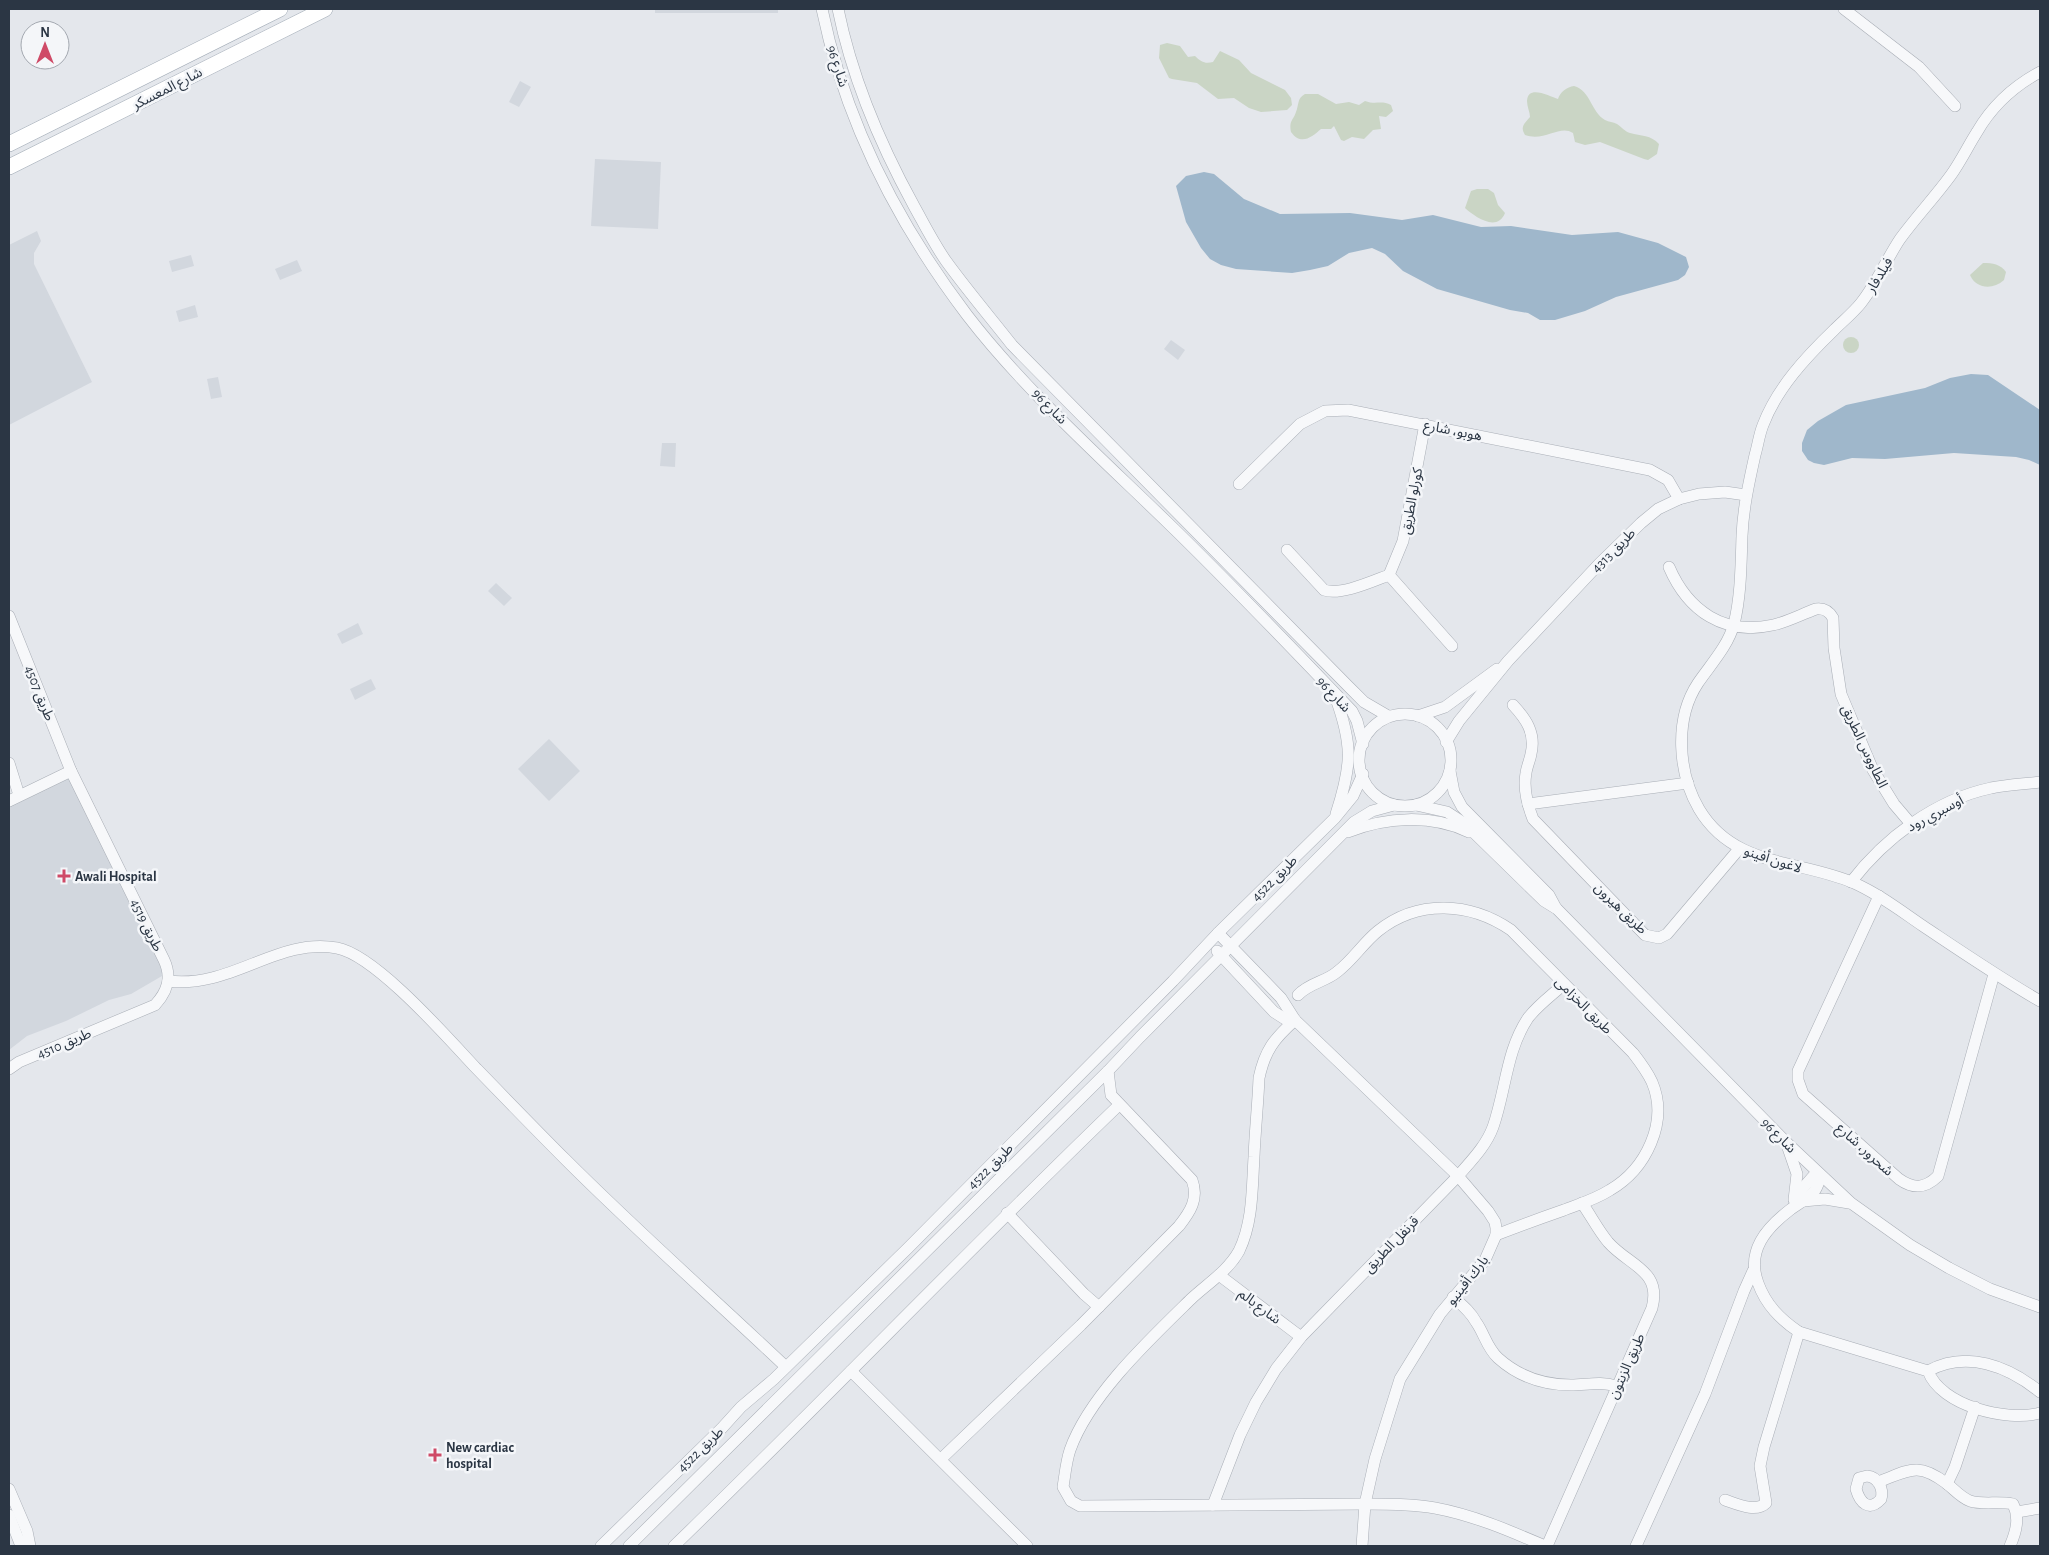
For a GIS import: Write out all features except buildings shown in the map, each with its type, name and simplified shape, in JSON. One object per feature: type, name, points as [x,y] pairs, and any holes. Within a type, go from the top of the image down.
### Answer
[{"type":"main road","name":"شارع المعسكر","points":[[9,144],[280,9]]},
{"type":"main road","name":"شارع المعسكر","points":[[9,167],[324,9]]},
{"type":"street","name":"شارع 96","points":[[822,9],[836,64],[856,123],[877,173],[904,221],[968,316],[1027,383],[1182,537],[1352,711],[1357,721],[1363,744]]},
{"type":"street","name":"شارع 96","points":[[838,9],[848,52],[873,122],[894,169],[945,260],[976,300],[1012,345],[1348,686],[1364,702],[1388,716]]},
{"type":"street","points":[[1844,9],[1920,67],[1955,106]]},
{"type":"street","name":"فيلدفار","points":[[1746,495],[1761,429],[1773,402],[1782,388],[1808,358],[1848,318],[1872,288],[1898,242],[1952,174],[1967,152],[1977,131],[1995,106],[2011,91],[2040,72]]},
{"type":"street","name":"هوبو، شارع","points":[[1239,484],[1300,424],[1325,411],[1348,410],[1650,470],[1668,480],[1679,499]]},
{"type":"street","name":"كورلو الطريق","points":[[1389,575],[1403,541],[1425,424]]},
{"type":"street","name":"طريق 4313","points":[[1446,742],[1459,721],[1508,661],[1628,534],[1658,510],[1679,499],[1699,494],[1725,492],[1746,495]]},
{"type":"street","name":"لاغون أفينو","points":[[1746,495],[1742,533],[1741,575],[1734,626],[1723,648],[1693,691],[1685,713],[1682,756],[1688,783],[1697,806],[1708,822],[1723,837],[1739,848],[1778,862],[1851,882],[1880,896],[1994,974],[2040,1000]]},
{"type":"street","points":[[1287,550],[1324,590],[1329,592],[1344,590],[1389,575],[1452,646]]},
{"type":"street","points":[[1669,567],[1675,581],[1689,601],[1719,622],[1734,626]]},
{"type":"street","name":"الطاووس الطريق","points":[[1734,626],[1761,627],[1774,625],[1822,608],[1831,614],[1841,694],[1873,770],[1894,804],[1911,824]]},
{"type":"street","name":"طريق 4507","points":[[9,616],[71,771]]},
{"type":"street","name":"طريق 4313","points":[[1418,716],[1445,707],[1508,661]]},
{"type":"street","points":[[1334,692],[1347,733],[1348,752],[1347,774],[1334,818]]},
{"type":"street","name":"طريق هيرون","points":[[1513,705],[1525,718],[1531,730],[1533,743],[1526,773],[1528,804],[1533,819],[1645,935],[1663,937],[1667,934],[1739,848]]},
{"type":"street","points":[[1404,713],[1418,716],[1438,728],[1449,751],[1450,770],[1444,784],[1435,795],[1416,806],[1394,806],[1380,798],[1369,788],[1362,774],[1360,759],[1363,744],[1368,733],[1377,723],[1388,716],[1404,713]]},
{"type":"street","points":[[9,763],[14,798],[71,771]]},
{"type":"street","name":"شارع 96","points":[[1450,770],[1454,792],[1462,807],[1549,895],[1557,909],[1819,1174],[1851,1203],[1910,1245],[1990,1289],[2040,1307]]},
{"type":"street","name":"طريق 4519","points":[[71,771],[164,960],[168,969],[168,981]]},
{"type":"street","name":"طريق 4522","points":[[601,1546],[722,1428],[740,1407],[786,1367],[1043,1113],[1334,818],[1354,796],[1362,774]]},
{"type":"street","name":"أوسبري رود","points":[[1851,882],[1868,859],[1911,824],[1958,800],[1990,788],[2040,782]]},
{"type":"street","points":[[1528,804],[1688,783]]},
{"type":"street","name":"طريق 4522","points":[[629,1546],[1108,1072],[1354,822],[1372,811],[1394,806]]},
{"type":"street","name":"شارع 96","points":[[1416,806],[1447,812],[1464,823],[1544,902],[1557,909]]},
{"type":"street","points":[[1342,834],[1384,821],[1422,820],[1440,822],[1461,828],[1480,838]]},
{"type":"street","name":"شحرور، شارع","points":[[1880,896],[1798,1071],[1798,1080],[1803,1094],[1898,1179],[1908,1185],[1917,1187],[1930,1184],[1938,1176],[1994,974]]},
{"type":"street","name":"طريق الخزامى","points":[[1298,995],[1310,985],[1327,979],[1338,972],[1368,940],[1386,925],[1412,913],[1454,908],[1478,913],[1501,923],[1511,930],[1642,1065],[1652,1083],[1658,1104],[1654,1136],[1636,1168],[1612,1190],[1582,1203],[1496,1234]]},
{"type":"street","points":[[1218,934],[1282,998],[1294,1020],[1458,1176],[1495,1222],[1496,1234]]},
{"type":"street","points":[[1208,944],[1222,956],[1270,1008],[1281,1017],[1294,1020]]},
{"type":"street","points":[[168,981],[204,981],[233,973],[291,949],[318,946],[339,948],[362,958],[441,1030],[566,1160],[786,1367]]},
{"type":"street","name":"طريق 4510","points":[[9,1069],[19,1062],[156,1005],[162,997],[168,981]]},
{"type":"street","name":"قرنفل الطريق","points":[[1213,1505],[1240,1435],[1256,1402],[1276,1369],[1301,1337],[1458,1176],[1478,1153],[1492,1128],[1509,1061],[1529,1018],[1564,984]]},
{"type":"street","points":[[1270,1008],[1282,998]]},
{"type":"street","points":[[1294,1020],[1274,1040],[1263,1061],[1259,1078],[1252,1198],[1248,1226],[1238,1252],[1219,1275],[1192,1299],[1126,1365],[1099,1399],[1080,1428],[1071,1450],[1063,1487],[1071,1500],[1080,1506],[1406,1504],[1436,1508],[1483,1521],[1546,1546]]},
{"type":"street","points":[[940,1459],[1099,1307],[1179,1226],[1192,1208],[1196,1189],[1192,1180],[1111,1095],[1108,1072]]},
{"type":"street","points":[[1088,1091],[1111,1095]]},
{"type":"street","points":[[674,1546],[851,1371],[1006,1213],[1120,1105]]},
{"type":"street","points":[[1787,1143],[1797,1174],[1795,1204]]},
{"type":"street","points":[[1819,1174],[1813,1194],[1795,1204],[1765,1234],[1758,1245],[1754,1257],[1754,1271],[1762,1294],[1782,1321],[1799,1332],[1928,1371],[1937,1386],[1947,1395],[1975,1407],[1998,1413],[2040,1413]]},
{"type":"street","points":[[1795,1204],[1825,1199],[1851,1203]]},
{"type":"street","name":"طريق الزيتون","points":[[1546,1546],[1652,1308],[1655,1297],[1649,1277],[1609,1242],[1582,1203]]},
{"type":"street","points":[[1006,1213],[1084,1294],[1099,1307]]},
{"type":"street","name":"بارك أفينيو","points":[[1362,1546],[1365,1504],[1375,1459],[1400,1379],[1453,1297],[1485,1260],[1496,1234]]},
{"type":"street","points":[[1636,1546],[1705,1394],[1744,1291],[1754,1271]]},
{"type":"street","name":"شارع بالم","points":[[1219,1275],[1301,1337]]},
{"type":"street","points":[[1453,1297],[1472,1315],[1496,1356],[1519,1373],[1536,1380],[1553,1383],[1572,1385],[1597,1382],[1616,1386]]},
{"type":"street","points":[[1725,1500],[1754,1508],[1762,1507],[1766,1504],[1760,1466],[1799,1332]]},
{"type":"street","points":[[1928,1371],[1944,1363],[1958,1361],[1989,1364],[2013,1373],[2040,1392]]},
{"type":"street","points":[[851,1371],[1027,1546]]},
{"type":"street","points":[[1947,1484],[1955,1467],[1975,1407]]},
{"type":"street","points":[[1878,1482],[1910,1470],[1919,1469],[1927,1471],[1947,1484],[1963,1498],[1973,1502],[2013,1504],[2017,1512],[2015,1536],[2010,1546]]},
{"type":"street","points":[[9,1489],[27,1531],[30,1546]]},
{"type":"street","points":[[2017,1512],[2040,1508]]},
{"type":"street","points":[[9,1515],[21,1546]]},
{"type":"shaded area","points":[[655,9],[778,9],[778,13],[655,13]]},
{"type":"shaded area","points":[[520,81],[531,87],[519,107],[509,102]]},
{"type":"shaded area","points":[[595,159],[661,162],[658,229],[591,226]]},
{"type":"shaded area","points":[[37,231],[41,241],[34,253],[34,264],[92,382],[9,425],[9,245]]},
{"type":"shaded area","points":[[191,255],[194,266],[172,272],[169,261]]},
{"type":"shaded area","points":[[297,260],[302,271],[280,280],[275,269]]},
{"type":"shaded area","points":[[195,305],[198,317],[179,322],[176,311]]},
{"type":"shaded area","points":[[1171,340],[1185,350],[1178,360],[1164,349]]},
{"type":"shaded area","points":[[218,377],[222,397],[211,399],[207,379]]},
{"type":"shaded area","points":[[662,443],[676,443],[675,467],[660,466]]},
{"type":"shaded area","points":[[496,583],[512,598],[504,606],[488,591]]},
{"type":"shaded area","points":[[358,623],[363,634],[342,644],[337,634]]},
{"type":"shaded area","points":[[371,679],[376,689],[355,700],[350,689]]},
{"type":"shaded area","points":[[549,739],[580,771],[549,801],[518,769]]},
{"type":"shaded area","name":"Awali Hospital","points":[[70,776],[156,949],[163,971],[162,976],[131,994],[109,1000],[66,1021],[27,1036],[9,1050],[9,804]]},
{"type":"green space","points":[[1167,43],[1180,46],[1188,57],[1195,56],[1205,63],[1213,62],[1220,51],[1239,60],[1251,73],[1285,90],[1291,98],[1292,105],[1287,110],[1261,112],[1249,108],[1234,98],[1218,99],[1197,83],[1169,78],[1159,58],[1160,45]]},
{"type":"green space","points":[[1574,86],[1584,92],[1600,116],[1605,120],[1617,124],[1628,132],[1649,137],[1656,141],[1659,144],[1657,154],[1648,160],[1600,142],[1585,145],[1575,142],[1573,133],[1563,130],[1532,137],[1525,135],[1523,128],[1530,117],[1527,101],[1531,93],[1545,94],[1558,99],[1564,90]]},
{"type":"green space","points":[[1305,94],[1318,94],[1336,104],[1349,102],[1359,105],[1365,101],[1385,103],[1391,105],[1393,111],[1386,117],[1379,116],[1381,129],[1373,130],[1364,139],[1352,137],[1344,141],[1341,140],[1334,126],[1331,129],[1321,129],[1306,139],[1299,139],[1291,132],[1291,125],[1299,100]]},
{"type":"green space","points":[[1488,189],[1494,193],[1498,205],[1505,213],[1497,222],[1485,221],[1465,208],[1471,191]]},
{"type":"green space","points":[[1983,263],[2001,267],[2006,272],[2004,280],[1990,287],[1976,283],[1970,275]]},
{"type":"green space","points":[[1851,337],[1859,345],[1851,353],[1843,345]]},
{"type":"water","points":[[1204,172],[1214,174],[1244,199],[1280,214],[1350,213],[1402,220],[1433,215],[1481,227],[1511,226],[1572,235],[1618,232],[1658,243],[1686,257],[1689,267],[1685,275],[1678,280],[1616,297],[1585,311],[1555,320],[1540,320],[1528,313],[1510,310],[1437,289],[1403,271],[1385,254],[1372,248],[1349,253],[1328,266],[1292,273],[1236,269],[1221,265],[1210,259],[1201,248],[1186,222],[1176,186],[1186,176]]},
{"type":"water","points":[[1971,374],[1988,375],[2040,410],[2040,465],[2016,457],[1954,453],[1885,459],[1852,458],[1824,465],[1808,460],[1802,451],[1802,443],[1807,430],[1818,421],[1846,405],[1925,388],[1950,378]]},
{"type":"place","name":"Awali Hospital","points":[[64,876]]},
{"type":"place","name":"New cardiac hospital","points":[[435,1455]]}]
